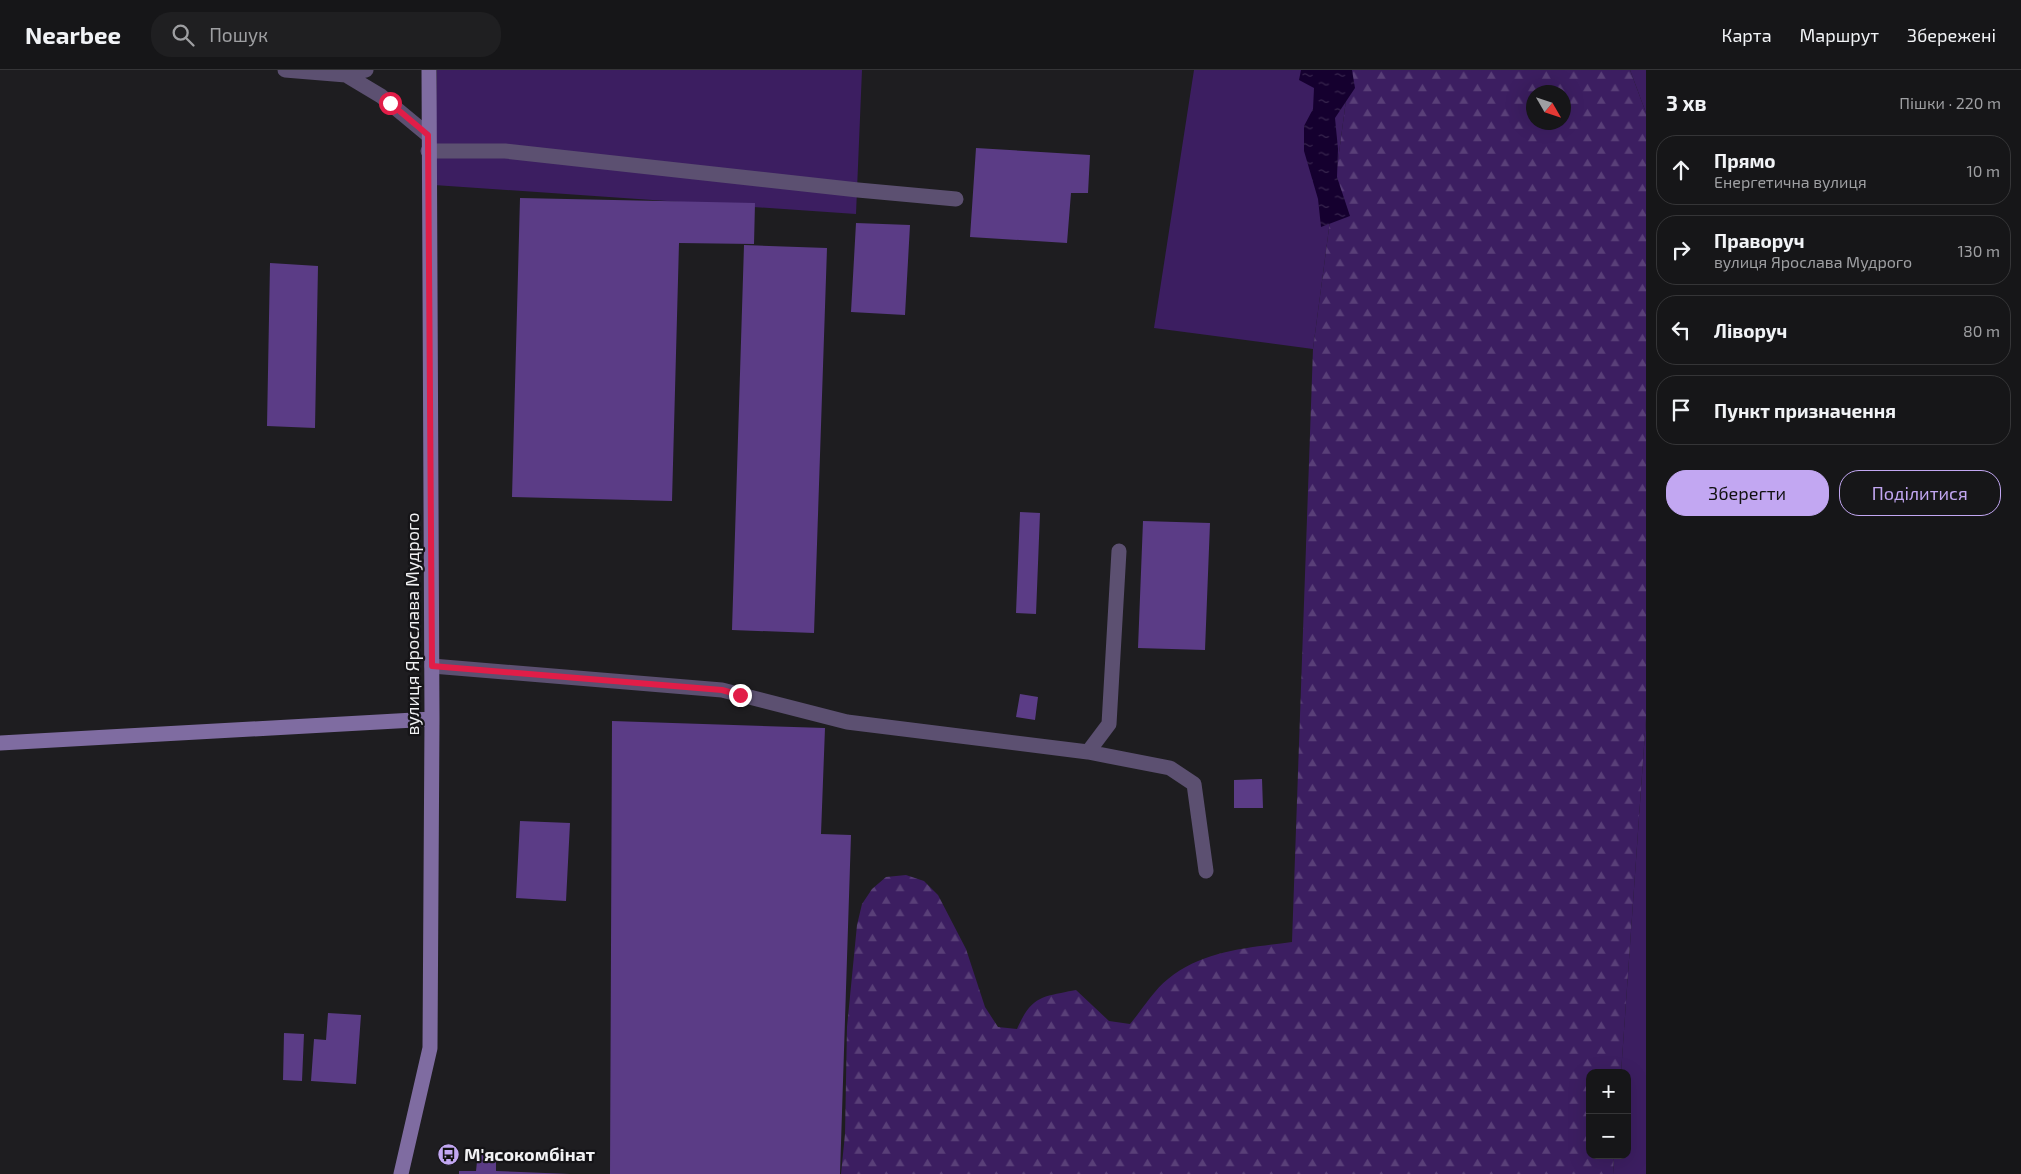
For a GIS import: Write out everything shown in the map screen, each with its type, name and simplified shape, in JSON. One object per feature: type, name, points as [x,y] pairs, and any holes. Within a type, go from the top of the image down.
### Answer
[{"type":"main road","name":"вулиця Ярослава Мудрого","points":[[401,1174],[430,1048],[432,666],[429,70]]},
{"type":"main road","points":[[0,743],[432,719]]},
{"type":"street","points":[[285,70],[346,75],[366,70]]},
{"type":"street","points":[[346,75],[381,96],[428,135]]},
{"type":"street","points":[[428,151],[505,151],[956,199]]},
{"type":"street","points":[[1088,752],[1109,724],[1119,551]]},
{"type":"street","points":[[432,666],[722,690],[847,722],[1088,752],[1170,768],[1194,784],[1206,871]]},
{"type":"green space","points":[[437,70],[862,70],[856,214],[434,185]]},
{"type":"green space","points":[[1194,70],[1350,70],[1313,349],[1154,328]]},
{"type":"green space","points":[[1350,70],[1630,70],[1646,113],[1646,718],[1621,1069],[1586,1069],[1586,1159],[1614,1159],[1613,1174],[841,1174],[845,1134],[847,1027],[857,925],[862,904],[872,889],[886,877],[906,875],[924,881],[938,895],[966,949],[985,1007],[998,1027],[1017,1029],[1022,1018],[1039,999],[1076,990],[1109,1021],[1130,1024],[1163,984],[1182,969],[1211,956],[1227,952],[1292,942],[1313,349]]},
{"type":"green space","points":[[1630,70],[1646,70],[1646,113]]},
{"type":"green space","points":[[1646,718],[1646,1174],[1613,1174],[1614,1159],[1631,1159],[1631,1069],[1621,1069]]},
{"type":"water","points":[[1301,70],[1352,70],[1355,88],[1335,118],[1338,149],[1337,177],[1350,216],[1321,227],[1318,199],[1304,151],[1304,126],[1313,109],[1314,88],[1299,80]]},
{"type":"building","points":[[976,148],[1090,155],[1088,193],[1071,193],[1067,243],[970,237]]},
{"type":"building","points":[[520,198],[755,203],[754,244],[679,243],[672,501],[512,497]]},
{"type":"building","points":[[856,223],[910,225],[905,315],[851,312]]},
{"type":"building","points":[[744,245],[827,248],[814,633],[732,630]]},
{"type":"building","points":[[270,263],[318,266],[315,428],[267,426]]},
{"type":"building","points":[[1020,512],[1040,513],[1036,614],[1016,613]]},
{"type":"building","points":[[1143,521],[1210,523],[1205,650],[1138,648]]},
{"type":"building","points":[[1020,694],[1038,697],[1035,720],[1016,717]]},
{"type":"building","points":[[612,721],[825,728],[821,834],[851,835],[840,1174],[610,1174]]},
{"type":"building","points":[[1262,779],[1263,808],[1234,808],[1234,780]]},
{"type":"building","points":[[520,821],[570,823],[566,901],[516,898]]},
{"type":"building","points":[[328,1013],[361,1015],[356,1084],[311,1081],[314,1039],[326,1040]]},
{"type":"building","points":[[284,1033],[304,1034],[302,1081],[283,1080]]},
{"type":"building","points":[[478,1152],[496,1154],[496,1171],[570,1174],[459,1174],[459,1171],[476,1171]]},
{"type":"place","name":"М'ясокомбінат","points":[[448,1155]]},
{"type":"route","points":[[390,103],[428,135],[432,666],[489,669],[722,690],[740,695]]}]
